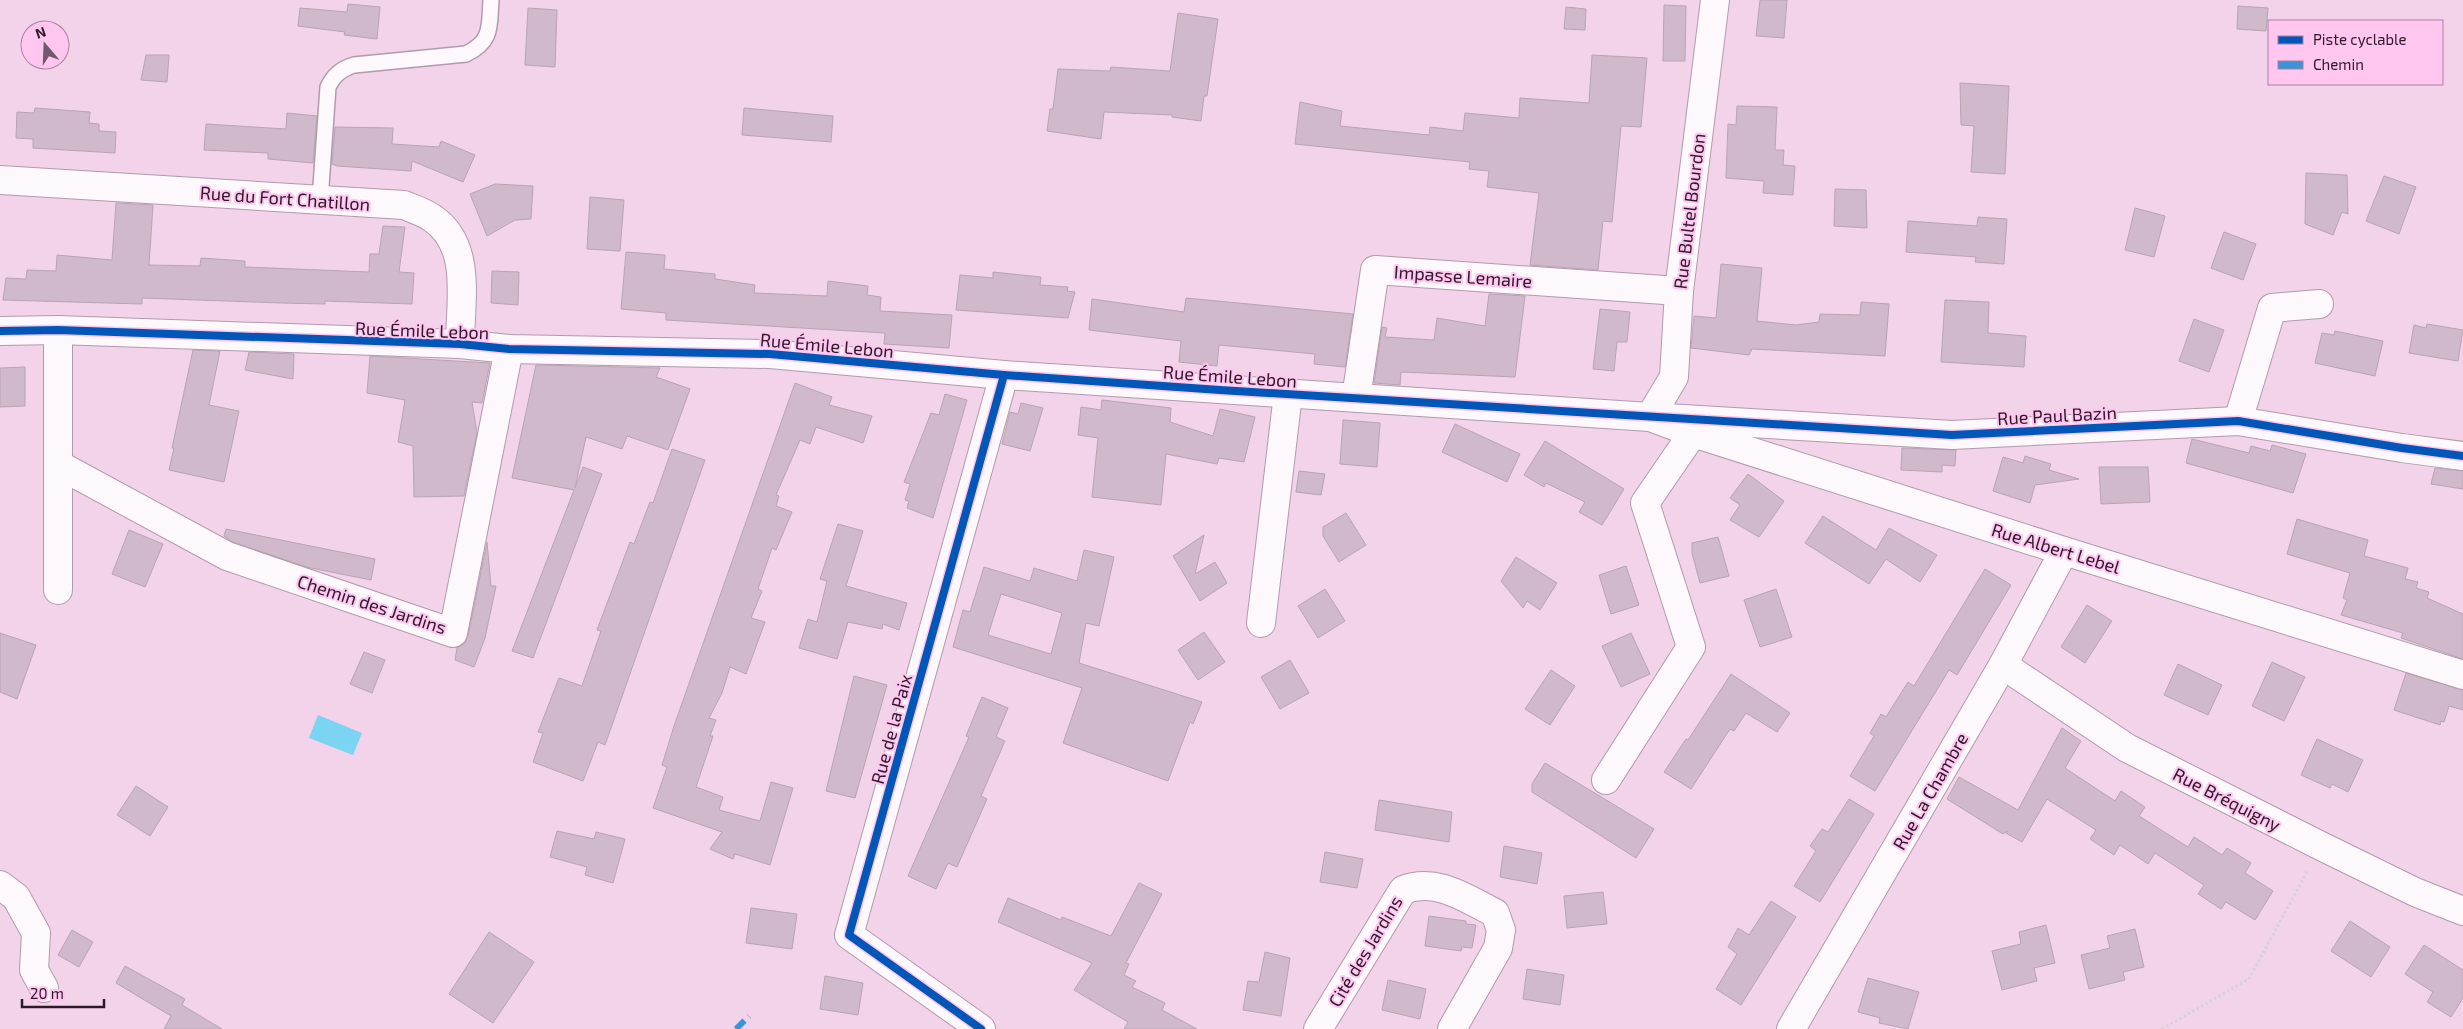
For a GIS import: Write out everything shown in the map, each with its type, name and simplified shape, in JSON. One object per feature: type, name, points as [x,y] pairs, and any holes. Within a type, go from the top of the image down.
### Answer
[{"type":"street","name":"Rue Bultel Bourdon","points":[[1650,417],[1674,377],[1679,291],[1716,0]]},
{"type":"street","name":"Rue du Fort Chatillon","points":[[0,180],[404,205],[433,218],[453,240],[461,265],[460,344]]},
{"type":"street","name":"Impasse Lemaire","points":[[1356,398],[1375,270],[1679,291]]},
{"type":"street","points":[[2238,421],[2272,308],[2319,304]]},
{"type":"street","name":"Rue Émile Lebon","points":[[0,331],[58,330],[460,344],[509,349],[770,354],[1004,375],[1650,417]]},
{"type":"street","points":[[58,330],[58,590]]},
{"type":"street","name":"Chemin des Jardins","points":[[59,465],[227,556],[453,633],[509,349]]},
{"type":"street","name":"Rue de la Paix","points":[[982,1029],[849,935],[1004,375]]},
{"type":"street","points":[[1261,623],[1288,394]]},
{"type":"street","name":"Rue Paul Bazin","points":[[1650,417],[1952,435],[2238,421],[2463,456]]},
{"type":"street","name":"Rue Albert Lebel","points":[[1650,417],[1693,433],[2064,551],[2463,674]]},
{"type":"street","points":[[1606,780],[1691,647],[1645,503],[1693,433]]},
{"type":"street","name":"Rue La Chambre","points":[[1791,1029],[2003,665],[2064,551]]},
{"type":"street","name":"Rue Bréquigny","points":[[2003,665],[2127,748],[2415,892],[2463,912]]},
{"type":"street","points":[[0,885],[16,897],[36,933],[34,970],[44,988]]},
{"type":"street","name":"Cité des Jardins","points":[[1318,1029],[1403,890],[1417,885],[1440,886],[1495,913],[1501,930],[1498,948],[1452,1029]]},
{"type":"lane","points":[[320,200],[328,88],[333,77],[354,65],[466,54],[480,48],[488,35],[490,0]]},
{"type":"path","points":[[2162,1029],[2249,979],[2321,846]]},
{"type":"water","points":[[318,715],[362,733],[353,755],[309,738]]},
{"type":"building","points":[[1760,0],[1787,0],[1784,38],[1756,36]]},
{"type":"building","points":[[348,4],[380,7],[377,39],[344,35],[345,32],[298,26],[300,8],[347,12]]},
{"type":"building","points":[[1664,5],[1686,6],[1685,61],[1663,61]]},
{"type":"building","points":[[2238,6],[2268,8],[2266,31],[2237,29]]},
{"type":"building","points":[[1566,7],[1586,9],[1585,30],[1564,29]]},
{"type":"building","points":[[528,8],[557,10],[555,67],[525,65]]},
{"type":"building","points":[[1178,13],[1218,19],[1207,96],[1204,96],[1201,121],[1172,117],[1172,115],[1104,112],[1101,139],[1047,131],[1050,109],[1053,109],[1058,69],[1110,71],[1111,67],[1170,71]]},
{"type":"building","points":[[146,55],[169,55],[167,82],[141,80]]},
{"type":"building","points":[[1592,55],[1647,58],[1641,127],[1621,126],[1612,222],[1603,221],[1598,270],[1530,265],[1539,193],[1487,187],[1489,171],[1469,169],[1470,162],[1295,144],[1300,102],[1342,111],[1340,126],[1429,135],[1430,127],[1463,131],[1465,113],[1519,118],[1520,98],[1589,103]]},
{"type":"building","points":[[1960,83],[2009,86],[2005,174],[1971,172],[1974,126],[1961,125]]},
{"type":"building","points":[[1737,106],[1777,107],[1775,150],[1784,150],[1783,165],[1795,166],[1793,195],[1763,193],[1764,181],[1726,178],[1728,124],[1736,125]]},
{"type":"building","points":[[35,108],[90,112],[89,123],[99,124],[99,131],[116,132],[115,153],[33,148],[33,139],[16,138],[17,112],[34,113]]},
{"type":"building","points":[[744,108],[833,116],[831,142],[742,135]]},
{"type":"building","points":[[287,113],[317,116],[313,163],[268,159],[268,153],[204,150],[206,124],[286,129]]},
{"type":"building","points":[[335,127],[393,128],[392,144],[439,147],[441,141],[475,155],[463,182],[412,161],[411,171],[337,166],[332,164]]},
{"type":"building","points":[[2306,173],[2347,175],[2348,214],[2342,212],[2333,235],[2305,224]]},
{"type":"building","points":[[2384,176],[2416,187],[2399,234],[2366,221]]},
{"type":"building","points":[[495,184],[533,186],[531,219],[515,220],[487,236],[470,194]]},
{"type":"building","points":[[1835,189],[1866,190],[1867,228],[1834,226]]},
{"type":"building","points":[[590,197],[624,200],[620,251],[587,249]]},
{"type":"building","points":[[116,203],[153,205],[149,265],[200,266],[201,258],[245,261],[245,267],[369,272],[370,254],[379,254],[383,226],[405,227],[399,272],[414,273],[412,304],[325,301],[325,304],[142,298],[142,304],[3,300],[6,278],[26,279],[27,270],[56,271],[57,255],[112,260]]},
{"type":"building","points":[[2135,208],[2165,216],[2154,257],[2125,250]]},
{"type":"building","points":[[1978,217],[2007,219],[2004,264],[1975,262],[1976,257],[1906,252],[1908,221],[1977,226]]},
{"type":"building","points":[[2224,232],[2256,244],[2243,280],[2211,268]]},
{"type":"building","points":[[626,252],[665,255],[664,269],[715,274],[715,279],[755,285],[754,293],[827,296],[828,281],[868,286],[867,295],[881,297],[880,311],[952,315],[949,348],[884,344],[885,333],[666,320],[666,313],[621,309]]},
{"type":"building","points":[[1721,264],[1762,268],[1757,321],[1796,325],[1819,322],[1820,314],[1860,315],[1861,302],[1889,304],[1885,356],[1752,349],[1749,355],[1691,348],[1694,316],[1716,318]]},
{"type":"building","points":[[492,271],[519,272],[518,305],[491,303]]},
{"type":"building","points":[[993,272],[1041,277],[1040,285],[1068,287],[1067,291],[1075,292],[1068,318],[956,310],[960,275],[993,278]]},
{"type":"building","points":[[1489,294],[1525,296],[1515,377],[1401,372],[1400,385],[1374,383],[1382,327],[1387,328],[1385,337],[1434,340],[1437,318],[1485,326]]},
{"type":"building","points":[[1186,298],[1353,314],[1345,367],[1314,364],[1315,354],[1219,345],[1217,366],[1179,362],[1181,341],[1089,330],[1092,299],[1184,312]]},
{"type":"building","points":[[1945,300],[1989,302],[1988,333],[2026,336],[2024,367],[1941,362]]},
{"type":"building","points":[[1600,309],[1630,312],[1627,342],[1617,342],[1614,371],[1593,369]]},
{"type":"building","points":[[2194,319],[2224,330],[2209,372],[2179,361]]},
{"type":"building","points":[[2427,324],[2463,330],[2458,361],[2409,353],[2414,325],[2426,328]]},
{"type":"building","points":[[2335,331],[2383,341],[2375,376],[2315,363],[2322,333],[2334,335]]},
{"type":"building","points":[[193,350],[220,351],[209,405],[239,411],[224,482],[169,470]]},
{"type":"building","points":[[249,352],[294,354],[293,379],[245,370]]},
{"type":"building","points":[[370,356],[490,363],[482,403],[472,402],[477,433],[464,496],[414,497],[413,446],[398,442],[405,400],[367,393]]},
{"type":"building","points":[[536,365],[660,368],[656,377],[690,389],[668,450],[627,436],[622,449],[586,437],[575,488],[583,467],[602,474],[533,658],[512,651],[574,490],[512,478]]},
{"type":"building","points":[[25,367],[25,406],[0,407],[0,368]]},
{"type":"building","points":[[795,383],[832,397],[829,405],[872,416],[863,443],[816,427],[810,444],[800,440],[776,495],[779,496],[776,506],[792,512],[776,550],[772,548],[758,589],[762,591],[751,618],[765,622],[746,674],[730,667],[722,693],[709,718],[716,720],[710,736],[713,736],[696,787],[723,797],[719,810],[760,821],[771,782],[793,788],[770,865],[735,854],[733,859],[710,849],[722,832],[653,808],[667,767],[662,765],[674,726]]},
{"type":"building","points":[[945,394],[967,400],[933,518],[907,508],[909,501],[905,500],[910,484],[904,482],[931,413],[939,415]]},
{"type":"building","points":[[1102,400],[1171,408],[1170,422],[1213,436],[1220,409],[1255,417],[1244,462],[1219,458],[1217,464],[1166,454],[1161,505],[1092,497],[1098,438],[1078,435],[1081,407],[1101,410]]},
{"type":"building","points":[[1021,403],[1043,408],[1030,451],[1002,444],[1010,412],[1018,414]]},
{"type":"building","points":[[1343,420],[1380,423],[1377,467],[1340,464]]},
{"type":"building","points":[[1455,424],[1520,454],[1507,482],[1442,452]]},
{"type":"building","points":[[2192,439],[2249,453],[2251,446],[2270,451],[2272,445],[2306,454],[2293,493],[2186,463]]},
{"type":"building","points":[[1545,441],[1624,489],[1602,525],[1579,512],[1585,502],[1546,483],[1544,487],[1524,475]]},
{"type":"building","points":[[1902,448],[1956,450],[1955,466],[1942,465],[1942,472],[1901,470]]},
{"type":"building","points":[[672,449],[705,460],[605,745],[598,742],[583,781],[533,762],[543,733],[538,732],[559,678],[582,686],[601,631],[597,630],[630,542],[634,544],[650,502],[653,503]]},
{"type":"building","points":[[2025,456],[2051,464],[2049,470],[2079,479],[2035,485],[2030,503],[1993,491],[2003,457],[2023,463]]},
{"type":"building","points":[[2099,467],[2148,467],[2150,502],[2101,504]]},
{"type":"building","points":[[2435,468],[2463,471],[2463,489],[2431,484]]},
{"type":"building","points":[[1299,471],[1325,474],[1321,495],[1296,492]]},
{"type":"building","points":[[1748,474],[1784,501],[1759,537],[1730,520],[1740,505],[1730,498]]},
{"type":"building","points":[[1346,513],[1366,545],[1339,562],[1323,536],[1323,527]]},
{"type":"building","points":[[1823,516],[1876,550],[1889,528],[1937,555],[1920,582],[1886,559],[1869,584],[1805,543]]},
{"type":"building","points":[[2297,519],[2368,540],[2364,556],[2408,568],[2405,579],[2418,582],[2416,588],[2429,592],[2427,598],[2463,614],[2463,659],[2401,638],[2403,633],[2341,615],[2347,600],[2343,598],[2350,573],[2287,554]]},
{"type":"building","points":[[838,524],[863,531],[846,586],[907,603],[899,630],[883,624],[882,629],[848,622],[837,659],[799,648],[808,619],[817,622],[827,581],[820,579]]},
{"type":"building","points":[[226,529],[375,559],[371,580],[306,567],[233,542],[224,536]]},
{"type":"building","points":[[129,530],[163,544],[145,587],[112,574]]},
{"type":"building","points":[[1204,535],[1195,574],[1215,562],[1227,583],[1200,601],[1173,556]]},
{"type":"building","points":[[1718,537],[1729,576],[1700,583],[1692,553],[1692,543]]},
{"type":"building","points":[[487,542],[491,586],[496,586],[485,638],[474,667],[455,660],[457,648],[465,643],[468,636]]},
{"type":"building","points":[[1084,550],[1114,557],[1099,626],[1086,623],[1079,663],[1202,702],[1193,724],[1190,722],[1168,781],[1063,743],[1082,688],[953,647],[963,610],[970,612],[984,567],[1030,581],[1034,568],[1077,581]],"holes":[[[1001,594],[1062,613],[1051,654],[988,635]]]},
{"type":"building","points":[[1516,557],[1557,583],[1540,610],[1527,601],[1523,608],[1501,581]]},
{"type":"building","points":[[1626,566],[1639,605],[1611,614],[1599,575]]},
{"type":"building","points":[[1985,569],[2011,585],[1957,675],[1949,670],[1875,791],[1850,776],[1874,736],[1870,733],[1881,714],[1886,717],[1908,682],[1914,686]]},
{"type":"building","points":[[1325,589],[1345,621],[1318,638],[1298,606]]},
{"type":"building","points":[[1776,589],[1792,637],[1760,647],[1744,600]]},
{"type":"building","points":[[2087,605],[2112,621],[2085,663],[2061,647]]},
{"type":"building","points":[[1204,632],[1225,662],[1198,680],[1178,650]]},
{"type":"building","points":[[0,633],[36,645],[17,699],[0,692]]},
{"type":"building","points":[[1631,633],[1650,674],[1621,687],[1602,646]]},
{"type":"building","points":[[364,652],[385,660],[372,693],[350,684]]},
{"type":"building","points":[[1290,660],[1309,693],[1280,709],[1261,677]]},
{"type":"building","points":[[2272,662],[2305,677],[2284,721],[2252,706]]},
{"type":"building","points":[[2178,664],[2222,685],[2208,715],[2164,695]]},
{"type":"building","points":[[1551,670],[1575,686],[1550,725],[1525,709]]},
{"type":"building","points":[[2406,673],[2463,690],[2463,710],[2449,706],[2444,722],[2441,721],[2440,725],[2394,710]]},
{"type":"building","points":[[1731,674],[1790,713],[1777,732],[1746,713],[1734,731],[1730,729],[1691,789],[1664,772],[1686,739],[1688,740]]},
{"type":"building","points":[[854,676],[887,685],[855,798],[826,791]]},
{"type":"building","points":[[982,697],[1008,708],[996,737],[1005,741],[981,796],[987,799],[957,867],[948,863],[936,889],[908,876],[969,737],[966,736]]},
{"type":"building","points":[[2062,728],[2081,741],[2065,768],[2115,801],[2121,791],[2145,807],[2139,816],[2188,847],[2194,837],[2222,855],[2227,848],[2251,863],[2245,873],[2273,891],[2255,920],[2226,902],[2221,909],[2198,894],[2204,885],[2155,853],[2148,864],[2120,845],[2114,855],[2090,839],[2096,830],[2047,799],[2022,842],[2006,833],[2007,831],[2003,834],[1947,799],[1959,777],[2018,810]]},
{"type":"building","points":[[2317,739],[2363,760],[2348,792],[2332,784],[2330,788],[2301,775]]},
{"type":"building","points":[[1545,763],[1654,829],[1636,858],[1532,792],[1532,784]]},
{"type":"building","points":[[136,786],[168,807],[150,836],[117,815]]},
{"type":"building","points":[[1849,799],[1874,814],[1820,902],[1794,886],[1816,851],[1810,846],[1822,829],[1828,832]]},
{"type":"building","points":[[1379,800],[1452,812],[1449,842],[1375,830]]},
{"type":"building","points":[[557,831],[594,839],[596,832],[625,839],[613,883],[585,875],[587,867],[550,857]]},
{"type":"building","points":[[1504,846],[1542,853],[1537,884],[1500,877]]},
{"type":"building","points":[[1325,852],[1363,859],[1357,888],[1320,882]]},
{"type":"building","points":[[1139,883],[1162,894],[1126,963],[1129,964],[1124,975],[1136,981],[1132,987],[1165,1003],[1162,1010],[1197,1029],[1124,1029],[1128,1022],[1074,990],[1092,963],[998,922],[1008,898],[1061,920],[1062,917],[1111,936]]},
{"type":"building","points":[[1603,892],[1607,924],[1567,928],[1564,896]]},
{"type":"building","points":[[1771,901],[1796,917],[1741,1005],[1716,989],[1737,954],[1728,947],[1738,928],[1749,935]]},
{"type":"building","points":[[751,908],[797,914],[792,949],[746,943]]},
{"type":"building","points":[[1429,916],[1466,921],[1466,924],[1476,925],[1472,948],[1462,947],[1461,951],[1425,946]]},
{"type":"building","points":[[2350,921],[2390,947],[2371,977],[2331,951]]},
{"type":"building","points":[[2046,925],[2055,963],[2034,968],[2037,981],[2002,990],[1992,951],[2021,944],[2019,932]]},
{"type":"building","points":[[2135,929],[2144,967],[2123,972],[2125,980],[2089,989],[2081,955],[2110,948],[2107,936]]},
{"type":"building","points":[[72,930],[93,942],[79,967],[58,955]]},
{"type":"building","points":[[489,932],[534,962],[493,1023],[449,994]]},
{"type":"building","points":[[2424,945],[2463,970],[2463,998],[2451,1017],[2427,1002],[2433,992],[2405,974]]},
{"type":"building","points":[[1265,952],[1290,958],[1281,1016],[1243,1010],[1248,981],[1259,982]]},
{"type":"building","points":[[125,966],[185,999],[182,1005],[222,1029],[164,1029],[171,1016],[116,983]]},
{"type":"building","points":[[1527,969],[1564,975],[1560,1005],[1523,999]]},
{"type":"building","points":[[825,976],[863,983],[858,1015],[820,1009]]},
{"type":"building","points":[[1868,978],[1919,992],[1908,1029],[1879,1023],[1880,1018],[1858,1012]]},
{"type":"building","points":[[1388,980],[1426,989],[1420,1019],[1382,1010]]},
{"type":"marked path","points":[[736,1029],[749,1016]]},
{"type":"cycle path","points":[[0,331],[58,330],[460,344],[509,349],[770,354],[1004,375],[1220,390],[1952,435],[2238,421],[2463,456]]},
{"type":"cycle path","points":[[981,1029],[849,935],[1004,375]]}]
